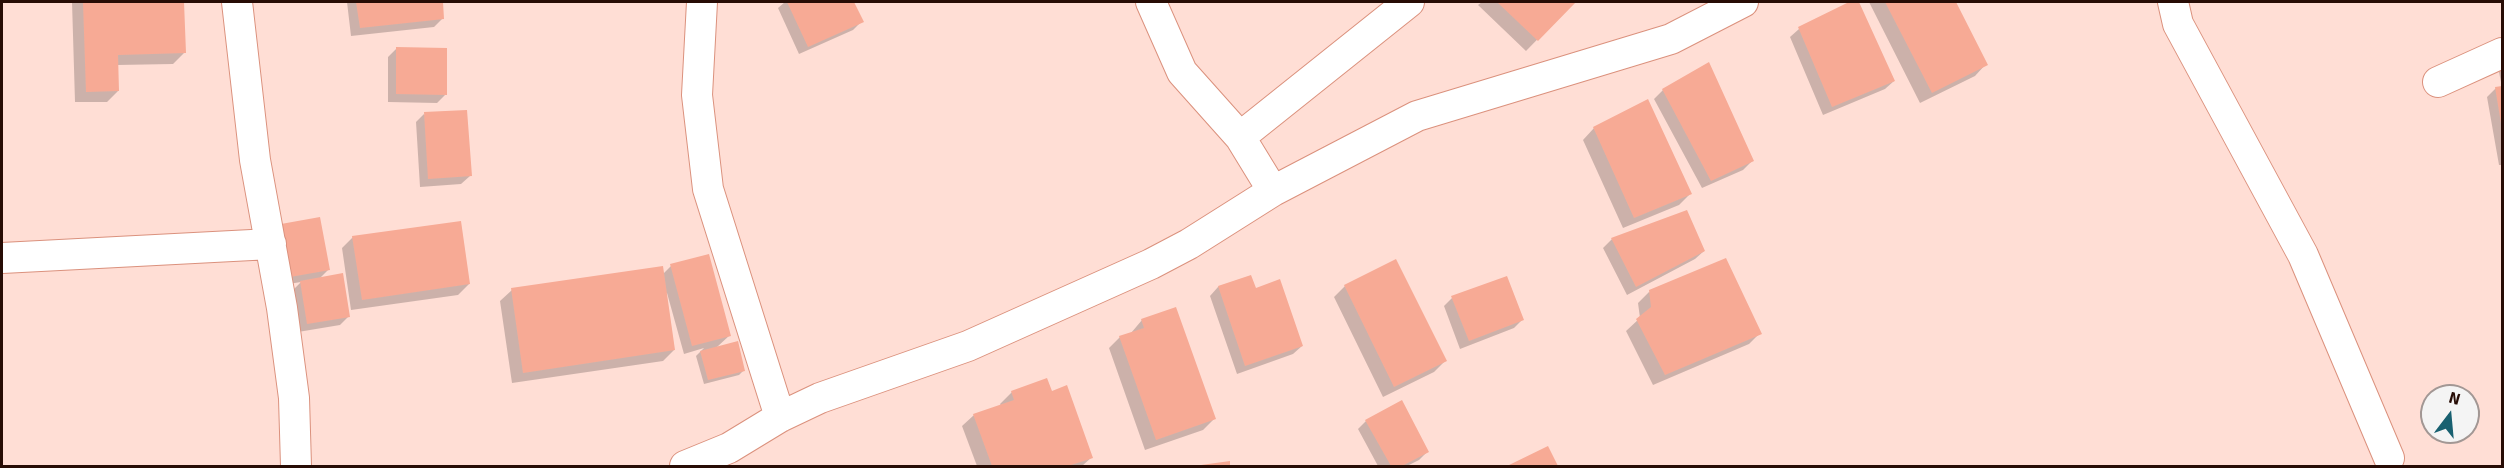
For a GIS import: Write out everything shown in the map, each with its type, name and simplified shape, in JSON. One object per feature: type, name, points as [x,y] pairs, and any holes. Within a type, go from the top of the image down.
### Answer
[{"type":"street","points":[[237,2],[255,160],[282,308],[294,398],[296,466]]},
{"type":"street","points":[[702,2],[697,95],[708,189],[780,417]]},
{"type":"street","points":[[1151,2],[1182,72],[1239,137],[1273,191]]},
{"type":"street","points":[[1239,137],[1409,2]]},
{"type":"street","points":[[685,466],[729,448],[780,417],[820,398],[968,346],[1151,264],[1189,244],[1273,191],[1417,117],[1671,39],[1743,2]]},
{"type":"street","points":[[2173,2],[2178,24],[2303,255],[2389,458]]},
{"type":"street","points":[[2438,82],[2502,53]]},
{"type":"street","points":[[2,258],[270,244]]},
{"type":"building","points":[[83,2],[184,2],[186,53],[118,55],[119,91],[86,92]]},
{"type":"building","points":[[356,2],[443,2],[444,19],[360,28]]},
{"type":"building","points":[[787,2],[854,2],[864,22],[808,47]]},
{"type":"building","points":[[1497,2],[1576,2],[1538,41]]},
{"type":"building","points":[[1849,2],[1859,2],[1895,81],[1832,107],[1798,27]]},
{"type":"building","points":[[1885,2],[1956,2],[1988,65],[1932,93]]},
{"type":"building","points":[[396,47],[447,48],[447,95],[396,94]]},
{"type":"building","points":[[1709,62],[1754,161],[1711,181],[1662,89]]},
{"type":"building","points":[[2502,86],[2502,123],[2501,123],[2495,87]]},
{"type":"building","points":[[1648,99],[1692,194],[1634,218],[1593,127]]},
{"type":"building","points":[[467,110],[472,176],[428,179],[424,112]]},
{"type":"building","points":[[1687,210],[1705,251],[1636,287],[1611,238]]},
{"type":"building","points":[[320,217],[330,270],[290,277],[281,224]]},
{"type":"building","points":[[461,221],[470,284],[362,300],[352,236]]},
{"type":"building","points":[[709,254],[731,336],[692,346],[670,264]]},
{"type":"building","points":[[1726,258],[1762,334],[1665,375],[1636,319],[1651,307],[1649,290]]},
{"type":"building","points":[[1396,259],[1447,361],[1394,387],[1344,285]]},
{"type":"building","points":[[663,266],[675,350],[523,373],[511,288]]},
{"type":"building","points":[[343,273],[350,317],[307,324],[300,281]]},
{"type":"building","points":[[1251,275],[1256,288],[1280,279],[1303,346],[1245,366],[1218,286]]},
{"type":"building","points":[[1507,276],[1524,320],[1469,341],[1451,296]]},
{"type":"building","points":[[1176,307],[1216,419],[1156,440],[1119,336],[1144,328],[1141,319]]},
{"type":"building","points":[[738,341],[745,371],[708,380],[700,351]]},
{"type":"building","points":[[1047,378],[1052,391],[1067,385],[1093,458],[1068,466],[992,466],[973,414],[1014,400],[1011,391]]},
{"type":"building","points":[[1402,400],[1429,452],[1402,466],[1391,466],[1365,420]]},
{"type":"building","points":[[1548,446],[1558,466],[1507,466]]},
{"type":"building","points":[[1230,461],[1230,466],[1201,466],[1201,465]]}]
